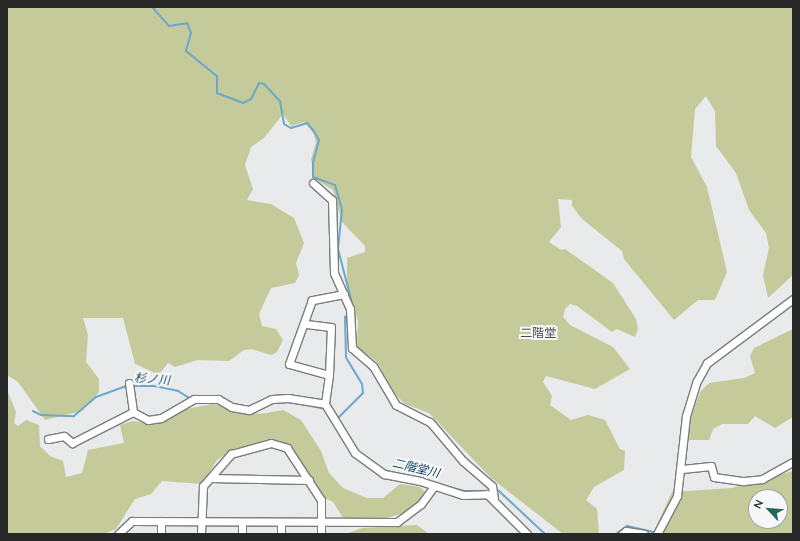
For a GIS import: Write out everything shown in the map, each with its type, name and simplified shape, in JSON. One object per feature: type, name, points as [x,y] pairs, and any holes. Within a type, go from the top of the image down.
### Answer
[{"type":"street","points":[[313,183],[332,200],[334,273],[350,309],[352,348],[373,366],[396,405],[430,422],[463,461],[492,486],[494,498]]},
{"type":"street","points":[[329,374],[289,364],[306,324],[312,300],[344,294]]},
{"type":"street","points":[[657,534],[677,496],[682,469],[686,416],[697,380],[707,363],[793,299]]},
{"type":"street","points":[[306,324],[331,327],[328,407],[362,462],[384,474],[434,486],[463,495],[487,494],[494,498],[527,534]]},
{"type":"street","points":[[129,383],[133,412],[143,419],[155,420],[194,399],[218,399],[232,407],[249,410],[272,400],[288,398],[328,407]]},
{"type":"street","points":[[48,439],[64,436],[72,443],[133,412]]},
{"type":"street","points":[[201,534],[202,491],[231,454],[277,444],[287,448],[321,500],[321,534]]},
{"type":"street","points":[[682,469],[710,466],[714,477],[744,481],[762,479],[793,462]]},
{"type":"street","points":[[212,478],[309,480]]},
{"type":"street","points":[[119,534],[132,521],[321,524],[397,522],[421,504],[434,486]]},
{"type":"street","points":[[161,521],[161,534]]},
{"type":"street","points":[[242,522],[242,534]]},
{"type":"street","points":[[281,523],[281,534]]},
{"type":"street","points":[[622,534],[626,531],[644,534]]},
{"type":"green space","points":[[7,7],[793,7],[793,275],[768,298],[763,275],[769,248],[766,233],[749,210],[736,173],[716,146],[715,111],[706,96],[695,109],[691,157],[707,187],[727,272],[715,300],[698,300],[674,320],[624,259],[622,251],[582,219],[572,206],[572,200],[558,199],[561,227],[549,242],[561,250],[565,249],[613,283],[636,319],[638,329],[635,337],[617,329],[612,332],[577,306],[570,304],[565,309],[563,317],[570,325],[613,347],[630,369],[595,389],[546,376],[543,382],[552,396],[550,405],[571,420],[588,415],[605,420],[620,449],[625,451],[624,470],[594,487],[586,500],[597,509],[599,533],[563,534],[491,478],[429,413],[405,404],[395,394],[377,362],[357,347],[358,321],[347,283],[347,258],[365,252],[365,246],[342,222],[333,190],[315,179],[311,159],[316,143],[314,134],[304,122],[291,126],[283,114],[264,138],[251,147],[245,165],[253,189],[247,200],[271,204],[294,218],[304,243],[296,263],[299,275],[295,283],[271,288],[259,314],[262,326],[276,329],[283,340],[277,352],[271,355],[252,349],[244,350],[229,361],[198,360],[175,367],[168,363],[160,373],[155,373],[135,364],[123,318],[83,318],[88,335],[86,362],[99,379],[99,392],[82,411],[45,420],[18,382],[7,375]]},
{"type":"green space","points":[[793,329],[793,417],[775,428],[755,416],[748,424],[722,424],[713,429],[709,440],[689,440],[686,431],[700,392],[709,383],[744,378],[755,373],[750,356],[754,348]]},
{"type":"green space","points":[[7,390],[16,412],[14,423],[18,426],[26,420],[39,425],[40,446],[50,456],[63,461],[66,477],[82,473],[88,450],[124,443],[120,425],[133,421],[152,424],[186,409],[213,404],[260,414],[283,410],[301,420],[321,451],[329,473],[343,488],[367,498],[383,498],[400,484],[420,487],[426,493],[405,513],[383,519],[343,518],[333,502],[323,497],[289,449],[260,444],[236,448],[217,460],[202,484],[162,481],[151,494],[135,499],[116,529],[104,534],[7,534]]},
{"type":"green space","points":[[793,471],[793,534],[665,534],[657,525],[672,492],[732,488]]},
{"type":"green space","points":[[417,525],[429,534],[346,534],[362,528]]},
{"type":"waterway","name":"二階堂川","points":[[152,7],[169,26],[187,23],[191,33],[186,51],[217,76],[217,93],[243,103],[251,99],[259,83],[264,84],[280,101],[284,124],[291,128],[307,123],[313,130],[319,140],[313,162],[313,177],[335,185],[342,210],[338,249],[353,307]]},
{"type":"waterway","name":"二階堂川","points":[[339,417],[363,393],[362,384],[346,357],[345,317],[349,315]]},
{"type":"waterway","name":"杉ノ川","points":[[33,411],[41,415],[74,416],[96,397],[127,386],[155,386],[178,391],[191,399]]},
{"type":"waterway","name":"杉ノ川","points":[[220,404],[248,414],[273,403],[288,401]]},
{"type":"waterway","name":"杉ノ川","points":[[302,404],[325,409]]},
{"type":"waterway","name":"杉ノ川","points":[[332,410],[340,424]]},
{"type":"waterway","name":"二階堂川","points":[[383,470],[465,491],[499,491],[545,534]]},
{"type":"waterway","name":"二階堂川","points":[[616,534],[627,526],[662,534]]},
{"type":"district","name":"二階堂","points":[[538,333]]}]
